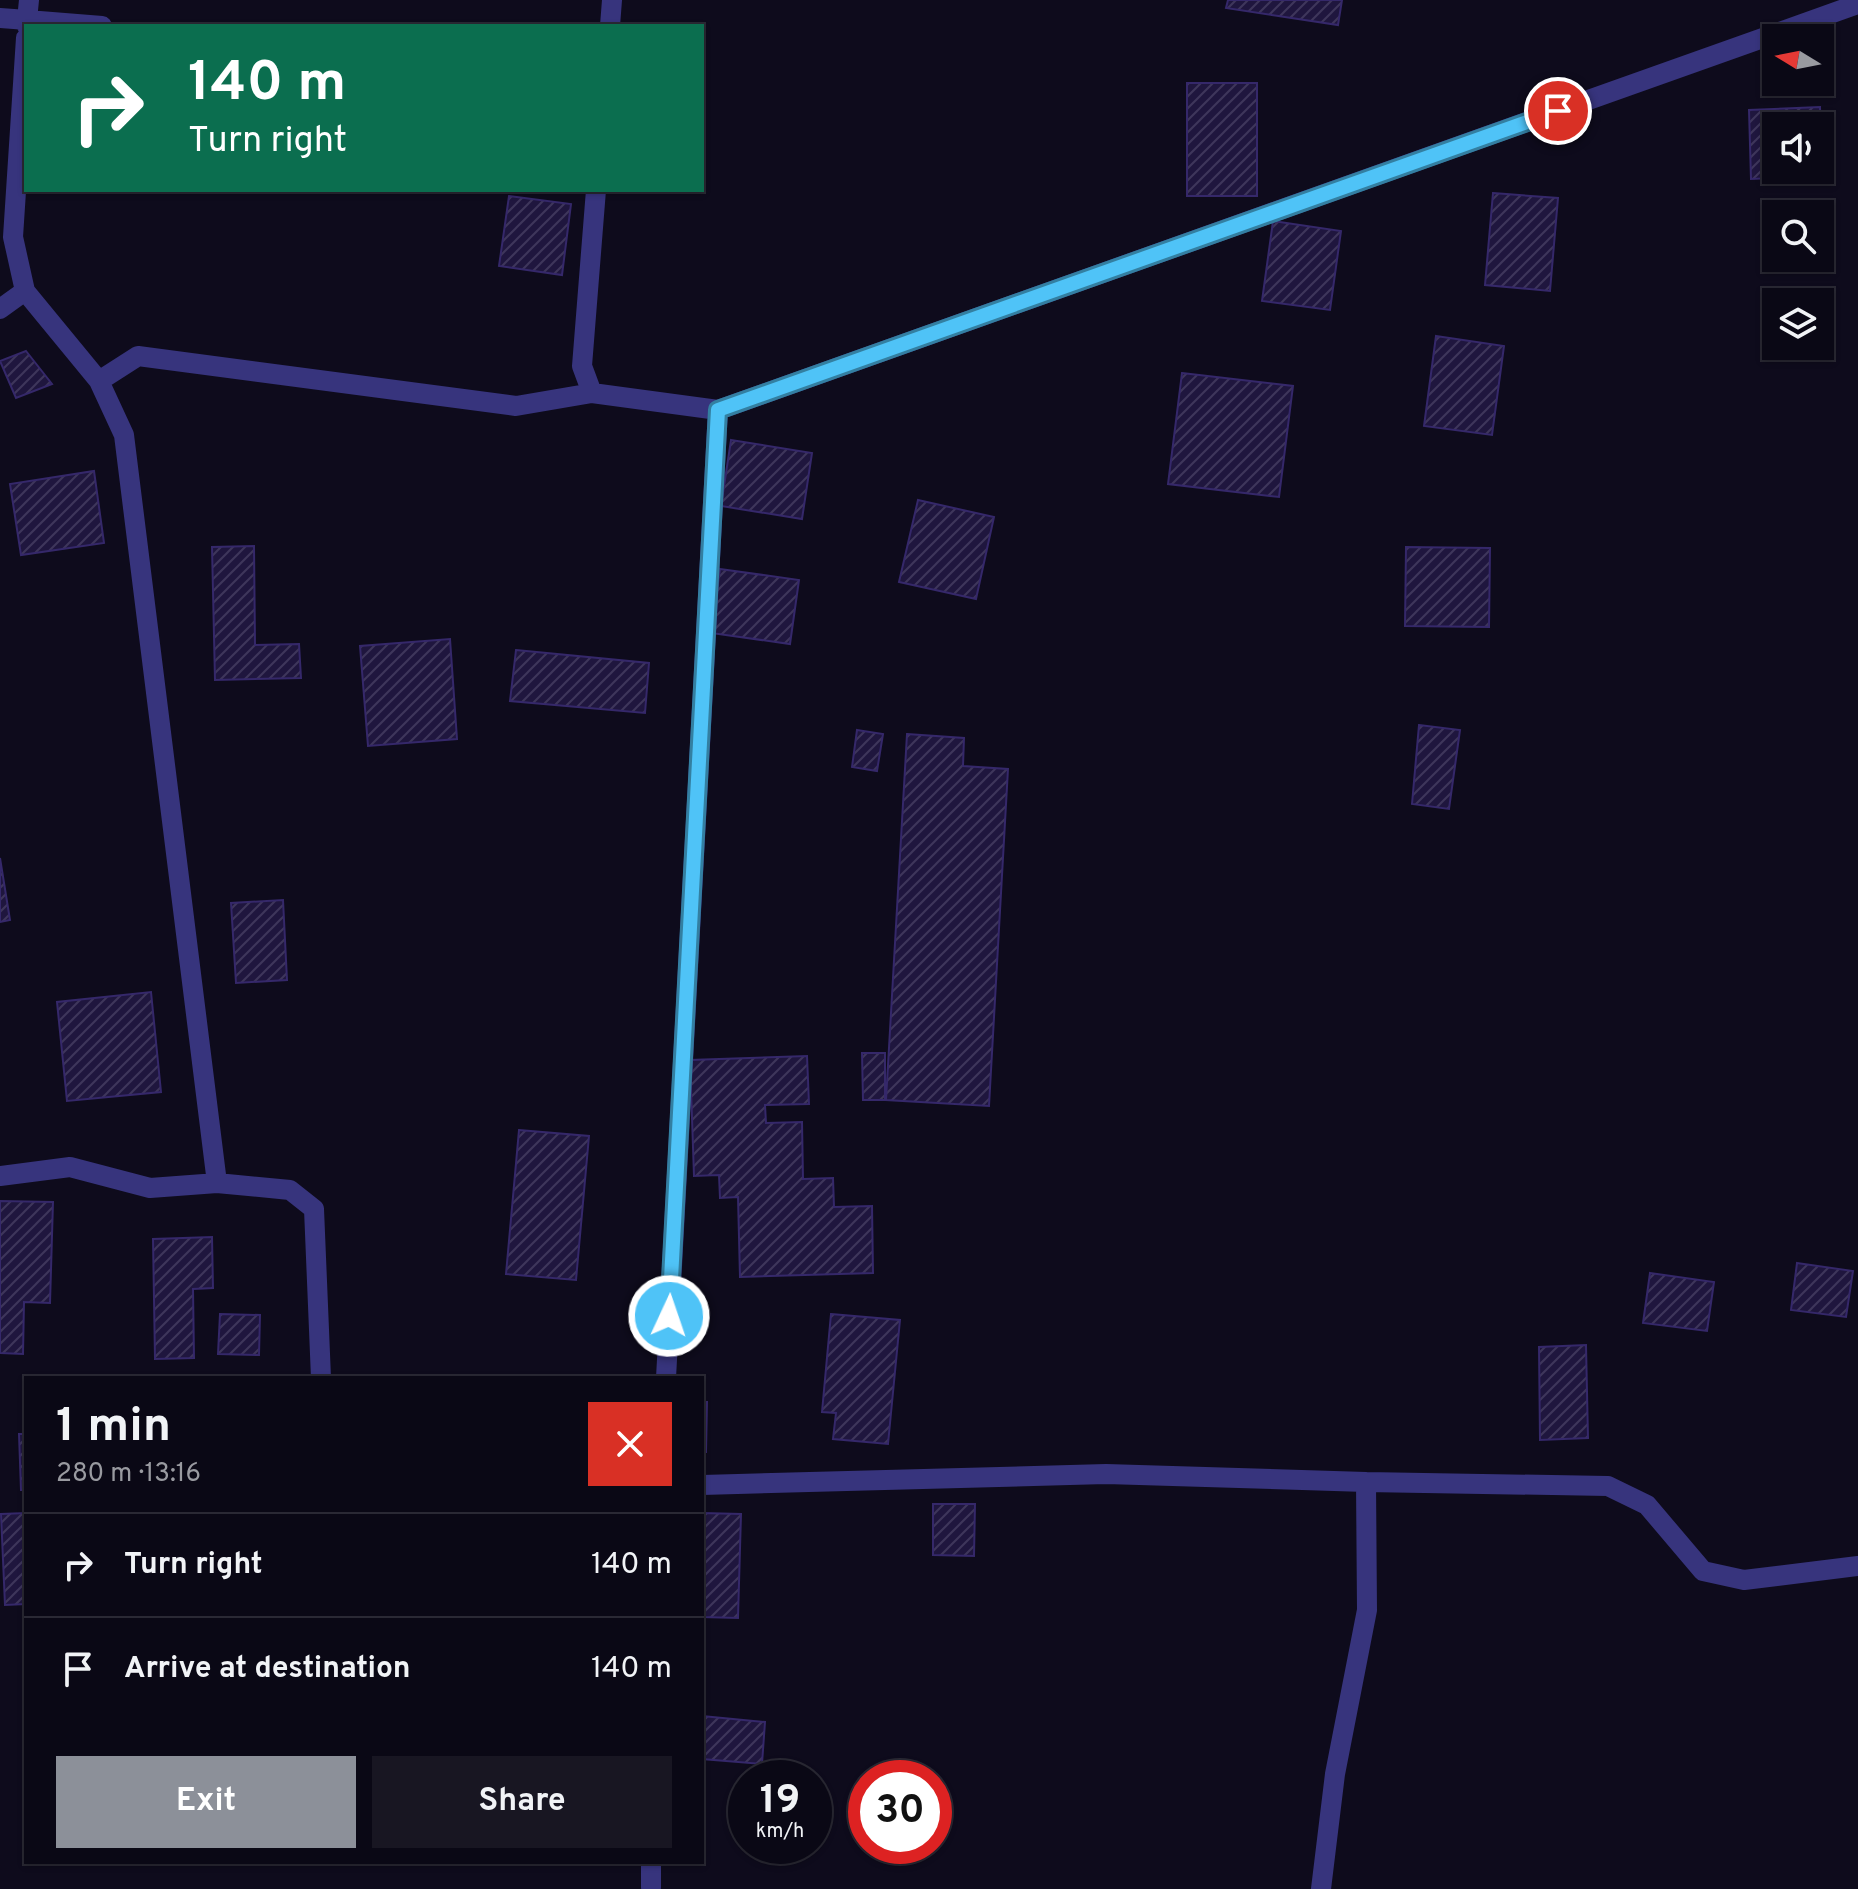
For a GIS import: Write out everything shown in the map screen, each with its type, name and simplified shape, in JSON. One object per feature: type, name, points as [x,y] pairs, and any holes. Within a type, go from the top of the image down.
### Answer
[{"type":"street","points":[[610,24],[612,0]]},
{"type":"street","points":[[99,381],[138,356],[516,406],[592,393],[718,410],[1858,4]]},
{"type":"street","points":[[0,18],[72,24]]},
{"type":"street","points":[[24,67],[13,237],[25,291],[99,381],[124,435],[217,1183]]},
{"type":"street","points":[[592,393],[582,366],[596,192]]},
{"type":"street","points":[[0,309],[25,291]]},
{"type":"street","points":[[666,1376],[718,410]]},
{"type":"street","points":[[0,1176],[70,1167],[150,1188],[217,1183],[290,1190],[314,1209],[321,1376]]},
{"type":"street","points":[[704,1485],[1106,1474],[1608,1486],[1647,1505],[1703,1571],[1744,1580],[1858,1566]]},
{"type":"street","points":[[1321,1889],[1335,1774],[1367,1610],[1366,1482]]},
{"type":"street","points":[[651,1864],[651,1887]]},
{"type":"building","points":[[1228,0],[1342,0],[1338,25],[1226,8]]},
{"type":"building","points":[[1187,83],[1257,83],[1257,196],[1187,196]]},
{"type":"building","points":[[1820,107],[1820,112],[1762,112],[1762,179],[1751,179],[1749,110]]},
{"type":"building","points":[[1493,193],[1558,198],[1550,291],[1485,285]]},
{"type":"building","points":[[509,196],[571,204],[562,275],[499,266]]},
{"type":"building","points":[[1273,221],[1341,231],[1330,310],[1262,301]]},
{"type":"building","points":[[1436,336],[1504,346],[1492,435],[1424,426]]},
{"type":"building","points":[[26,351],[52,384],[16,398],[0,361]]},
{"type":"building","points":[[1182,373],[1293,386],[1279,497],[1168,484]]},
{"type":"building","points":[[731,440],[812,453],[802,519],[721,506]]},
{"type":"building","points":[[94,471],[104,543],[21,555],[10,484]]},
{"type":"building","points":[[918,500],[994,517],[976,599],[899,582]]},
{"type":"building","points":[[254,546],[255,645],[299,644],[301,678],[215,680],[212,547]]},
{"type":"building","points":[[1406,547],[1490,548],[1489,627],[1405,626]]},
{"type":"building","points":[[720,569],[799,580],[790,644],[711,633]]},
{"type":"building","points":[[450,639],[457,739],[368,746],[360,646]]},
{"type":"building","points":[[516,650],[649,663],[645,713],[510,701]]},
{"type":"building","points":[[1419,725],[1460,730],[1449,809],[1412,804]]},
{"type":"building","points":[[857,730],[883,734],[877,771],[852,767]]},
{"type":"building","points":[[907,734],[964,738],[963,766],[1008,769],[989,1106],[886,1100]]},
{"type":"building","points":[[0,858],[10,920],[0,922]]},
{"type":"building","points":[[283,900],[287,980],[236,983],[231,903]]},
{"type":"building","points":[[151,992],[161,1092],[67,1101],[57,1002]]},
{"type":"building","points":[[862,1053],[885,1053],[885,1100],[863,1100]]},
{"type":"building","points":[[807,1056],[809,1104],[765,1105],[766,1123],[802,1122],[803,1179],[833,1178],[834,1207],[872,1206],[873,1273],[740,1277],[738,1197],[720,1198],[719,1175],[694,1176],[690,1060]]},
{"type":"building","points":[[519,1130],[589,1136],[576,1280],[506,1274]]},
{"type":"building","points":[[0,1201],[53,1202],[50,1303],[24,1302],[23,1354],[0,1353]]},
{"type":"building","points":[[212,1237],[213,1288],[193,1289],[194,1358],[155,1359],[153,1239]]},
{"type":"building","points":[[1797,1263],[1853,1271],[1846,1317],[1791,1310]]},
{"type":"building","points":[[1650,1273],[1714,1282],[1707,1331],[1643,1323]]},
{"type":"building","points":[[220,1314],[260,1315],[259,1355],[218,1354]]},
{"type":"building","points":[[831,1314],[900,1320],[888,1444],[833,1439],[836,1413],[822,1412]]},
{"type":"building","points":[[1586,1345],[1588,1438],[1540,1440],[1539,1347]]},
{"type":"building","points":[[704,1402],[707,1402],[704,1452]]},
{"type":"building","points":[[19,1434],[24,1434],[24,1490],[21,1490]]},
{"type":"building","points":[[933,1504],[975,1504],[974,1556],[933,1555]]},
{"type":"building","points":[[24,1513],[24,1604],[5,1605],[1,1514]]},
{"type":"building","points":[[704,1513],[741,1514],[738,1618],[704,1617]]},
{"type":"building","points":[[704,1716],[765,1722],[762,1760],[704,1759]]},
{"type":"route","points":[[669,1316],[718,410],[1558,111]]}]
